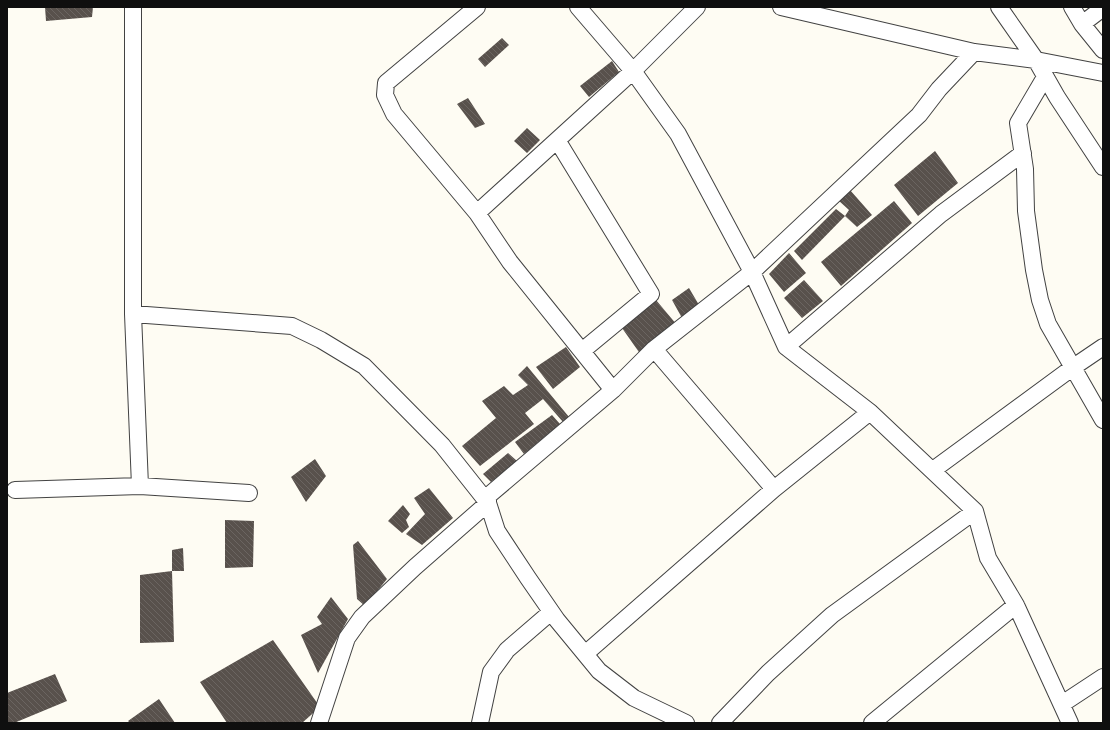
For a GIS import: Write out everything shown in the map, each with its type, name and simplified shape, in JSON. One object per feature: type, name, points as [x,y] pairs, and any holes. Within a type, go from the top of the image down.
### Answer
[{"type":"street","points":[[133,7],[134,314],[140,486]]},
{"type":"street","points":[[477,7],[386,83],[385,95],[394,114],[477,213],[510,262],[613,390]]},
{"type":"street","points":[[578,7],[633,71],[678,134],[752,272],[786,347],[870,412],[974,510],[988,558],[1016,605],[1070,723]]},
{"type":"street","points":[[477,213],[633,71],[697,7]]},
{"type":"street","points":[[781,7],[974,52],[1036,60],[1103,73]]},
{"type":"street","points":[[1000,7],[1036,60],[1044,77],[1103,167]]},
{"type":"street","points":[[1072,7],[1082,24],[1103,50]]},
{"type":"street","points":[[1082,24],[1103,8]]},
{"type":"street","points":[[686,723],[666,719],[634,698],[599,670],[585,654],[551,612],[497,531],[488,502],[488,496],[613,390],[654,349],[752,272],[919,115],[939,89],[974,52]]},
{"type":"street","points":[[1044,77],[1018,123],[1025,170],[1026,211],[1034,270],[1040,300],[1048,324],[1103,420]]},
{"type":"street","points":[[557,140],[651,294],[582,351]]},
{"type":"street","points":[[786,347],[940,214],[1023,153]]},
{"type":"street","points":[[134,314],[292,326],[321,340],[364,366],[442,445],[488,502]]},
{"type":"street","points":[[933,470],[1072,368],[1103,348]]},
{"type":"street","points":[[654,349],[774,489]]},
{"type":"street","points":[[585,654],[774,489],[870,412]]},
{"type":"street","points":[[15,490],[140,486],[249,493]]},
{"type":"street","points":[[319,723],[347,638],[362,617],[415,567],[488,502]]},
{"type":"street","points":[[720,723],[768,673],[832,615],[974,510]]},
{"type":"street","points":[[872,723],[1016,605]]},
{"type":"street","points":[[480,723],[491,672],[507,650],[551,612]]},
{"type":"street","points":[[1062,704],[1103,677]]},
{"type":"building","points":[[45,7],[93,7],[92,17],[46,21]]},
{"type":"building","points":[[502,38],[509,45],[485,67],[478,59]]},
{"type":"building","points":[[612,61],[619,72],[589,97],[580,86]]},
{"type":"building","points":[[468,98],[485,124],[475,128],[457,104]]},
{"type":"building","points":[[527,128],[540,140],[527,153],[514,141]]},
{"type":"building","points":[[935,151],[958,183],[918,216],[894,185]]},
{"type":"building","points":[[850,190],[872,215],[857,227],[845,216],[849,210],[838,200]]},
{"type":"building","points":[[894,201],[912,223],[841,286],[821,262]]},
{"type":"building","points":[[836,209],[845,216],[802,260],[794,251]]},
{"type":"building","points":[[789,253],[806,273],[784,292],[769,274]]},
{"type":"building","points":[[804,280],[823,301],[802,318],[784,298]]},
{"type":"building","points":[[689,288],[699,305],[682,318],[672,300]]},
{"type":"building","points":[[656,300],[677,325],[641,355],[622,328]]},
{"type":"building","points":[[566,347],[580,367],[553,389],[536,367]]},
{"type":"building","points":[[527,366],[569,417],[563,422],[543,399],[525,413],[534,424],[480,466],[462,446],[496,418],[482,401],[504,386],[513,395],[528,385],[518,375]]},
{"type":"building","points":[[552,415],[560,424],[524,454],[515,442]]},
{"type":"building","points":[[508,453],[517,461],[491,482],[483,474]]},
{"type":"building","points":[[315,459],[326,476],[306,502],[291,477]]},
{"type":"building","points":[[429,488],[453,518],[422,545],[406,534],[425,514],[414,498]]},
{"type":"building","points":[[403,505],[410,514],[406,520],[409,527],[402,533],[388,521]]},
{"type":"building","points":[[225,520],[254,521],[253,567],[225,568]]},
{"type":"building","points":[[358,541],[387,579],[365,606],[357,599],[353,545]]},
{"type":"building","points":[[183,548],[184,571],[172,571],[172,550]]},
{"type":"building","points":[[172,571],[174,642],[140,643],[140,575]]},
{"type":"building","points":[[331,597],[348,619],[318,673],[301,635],[322,624],[317,617]]},
{"type":"building","points":[[273,640],[320,707],[302,723],[227,723],[200,682]]},
{"type":"building","points":[[55,674],[67,701],[14,723],[7,723],[7,693]]},
{"type":"building","points":[[159,699],[175,723],[130,723],[128,721]]}]
